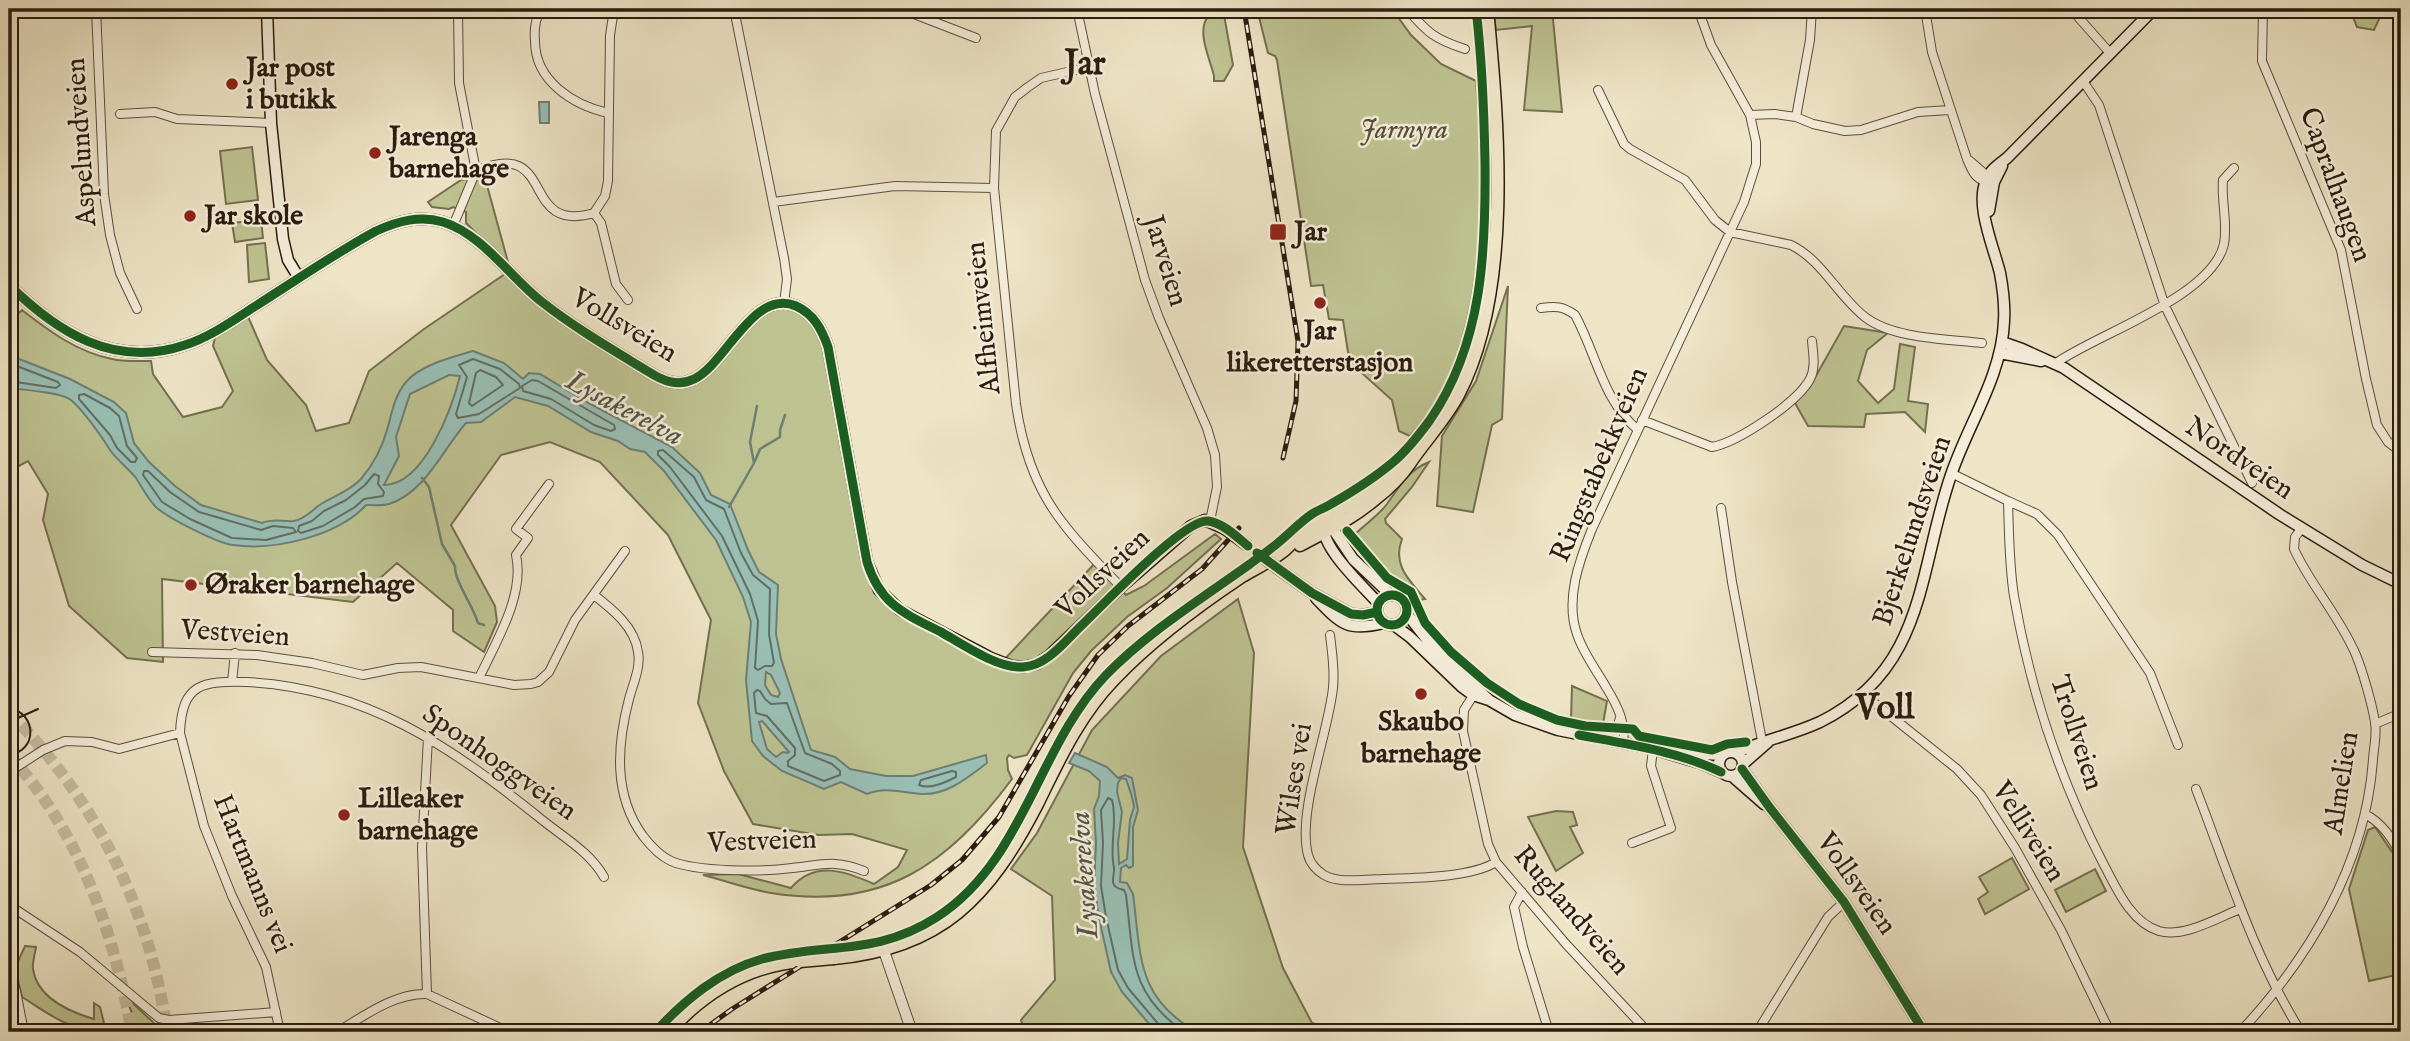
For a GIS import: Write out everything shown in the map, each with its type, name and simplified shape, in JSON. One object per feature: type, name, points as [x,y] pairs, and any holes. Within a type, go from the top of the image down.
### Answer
[{"type":"main road","points":[[267,9],[271,122],[285,251],[299,278]]},
{"type":"main road","points":[[668,1032],[692,1007],[721,985],[757,970],[800,961],[884,951],[928,933],[968,904],[992,878],[1004,860],[1071,736],[1097,698],[1138,656],[1197,608],[1283,551],[1327,526],[1409,464],[1436,430],[1458,394],[1477,351],[1487,313],[1493,267],[1497,186],[1487,9]]},
{"type":"main road","points":[[1989,180],[1992,170],[2154,9]]},
{"type":"main road","name":"Bjerkelundsveien","points":[[1735,753],[1821,722],[1861,693],[1890,661],[1911,622],[1922,591],[1951,474],[1991,380],[2001,348],[2005,310],[1983,205],[1989,180]]},
{"type":"main road","name":"Vollsveien","points":[[9,285],[47,319],[77,337],[100,346],[137,353],[172,349],[204,337],[363,238],[389,225],[422,218],[453,226],[472,237],[553,310],[650,373],[670,383],[697,377],[751,319],[766,308],[785,303],[804,310],[813,318],[828,347],[867,562],[874,583],[891,603],[912,617],[1012,666],[1037,664],[1050,655],[1184,530],[1195,523],[1210,521]]},
{"type":"main road","name":"Nordveien","points":[[2001,348],[2056,363],[2302,528],[2362,565],[2401,584]]},
{"type":"main road","points":[[1210,521],[1225,528],[1311,593],[1335,617],[1349,626],[1359,628],[1403,621],[1407,614],[1403,600],[1391,595],[1353,559],[1327,526]]},
{"type":"main road","points":[[1327,526],[1329,548],[1389,624]]},
{"type":"main road","points":[[1311,593],[1357,616],[1378,608],[1382,599],[1391,595]]},
{"type":"main road","name":"Vollsveien","points":[[1407,614],[1435,650],[1475,692]]},
{"type":"main road","name":"Vollsveien","points":[[1389,624],[1410,637],[1445,673],[1489,701],[1537,724],[1656,750],[1700,763],[1726,774],[1770,808]]},
{"type":"main road","name":"Bjerkelundsveien","points":[[1743,766],[1765,743]]},
{"type":"main road","name":"Vollsveien","points":[[1656,750],[1722,755]]},
{"type":"main road","points":[[1735,753],[1741,757],[1743,766],[1736,775],[1726,774],[1718,763],[1722,755],[1735,753]]},
{"type":"main road","name":"Vollsveien","points":[[1743,766],[1770,808],[1844,902],[1924,1032]]},
{"type":"street","name":"Aspelundveien","points":[[96,9],[104,194],[110,235],[120,273],[137,309]]},
{"type":"street","points":[[453,226],[476,171],[459,83],[458,9]]},
{"type":"street","points":[[541,9],[534,29],[535,46],[538,62],[547,78],[574,100],[594,110],[608,113]]},
{"type":"street","points":[[476,171],[504,162],[520,165],[528,172],[550,207],[558,213],[568,216],[594,213],[605,196],[608,181],[610,35],[616,12],[600,9]]},
{"type":"street","points":[[734,9],[787,279],[785,303]]},
{"type":"street","points":[[901,9],[976,38]]},
{"type":"street","name":"Jarveien","points":[[1077,9],[1089,67],[1145,280],[1158,318],[1207,428],[1215,455],[1217,488],[1210,521]]},
{"type":"street","points":[[1407,9],[1435,38],[1465,49]]},
{"type":"street","name":"Ringstabekkveien","points":[[1618,742],[1625,729],[1614,699],[1577,636],[1573,618],[1573,602],[1582,552],[1730,232],[1751,184],[1756,164],[1756,142],[1750,115],[1711,45],[1698,9]]},
{"type":"street","points":[[1796,117],[1810,40],[1812,9]]},
{"type":"street","points":[[1925,9],[1932,52],[1967,159],[1989,180]]},
{"type":"street","points":[[2071,9],[2110,53]]},
{"type":"street","name":"Capralhaugen","points":[[2263,9],[2262,61],[2341,250],[2365,379],[2377,425],[2388,442],[2401,452]]},
{"type":"street","name":"Alfheimveien","points":[[1089,67],[1041,78],[1015,97],[996,131],[994,188],[1016,404],[1027,456],[1042,490],[1061,521],[1121,587]]},
{"type":"street","points":[[2083,82],[2099,105],[2165,306],[2252,483]]},
{"type":"street","points":[[1598,90],[1625,144],[1685,180],[1716,220],[1730,232],[1799,249],[1865,317],[1877,324],[1902,333],[1982,344]]},
{"type":"street","points":[[1750,115],[1776,114],[1796,117],[1845,131],[1861,130],[1918,113],[1950,110]]},
{"type":"street","points":[[120,114],[155,112],[177,119],[271,122]]},
{"type":"street","points":[[2056,363],[2074,350],[2165,306],[2208,271],[2218,260],[2224,244],[2223,180],[2234,168]]},
{"type":"street","points":[[773,202],[895,186],[994,188]]},
{"type":"street","points":[[594,213],[601,223],[616,284],[628,300]]},
{"type":"street","points":[[1541,308],[1557,306],[1566,308],[1574,315],[1613,402],[1638,430]]},
{"type":"street","points":[[1642,420],[1712,447],[1737,438],[1798,395],[1811,377],[1814,364],[1812,341]]},
{"type":"street","points":[[1951,474],[2037,514],[2058,535],[2150,673],[2178,745]]},
{"type":"street","points":[[479,678],[514,598],[519,573],[516,555],[528,538],[516,529],[549,484]]},
{"type":"street","name":"Trollveien","points":[[2008,500],[2014,595],[2049,736],[2079,814],[2118,892],[2138,919],[2159,931],[2188,929],[2240,909]]},
{"type":"street","points":[[1721,508],[1732,582],[1765,743]]},
{"type":"street","name":"Almelien","points":[[2240,1032],[2277,989],[2312,937],[2346,876],[2365,814],[2372,773],[2375,724],[2356,656],[2294,549],[2295,537],[2302,528]]},
{"type":"street","name":"Vestveien","points":[[152,652],[235,653],[298,661],[363,675],[407,667],[434,669],[513,685],[538,681],[549,672],[575,620],[625,551]]},
{"type":"street","points":[[9,590],[9,606]]},
{"type":"street","name":"Vestveien","points":[[594,595],[617,614],[638,647],[638,667],[622,724],[619,767],[620,782],[633,818],[651,845],[672,862],[710,870],[789,869],[831,862],[849,864],[864,871]]},
{"type":"street","name":"Wilses vei","points":[[1330,635],[1335,666],[1333,689],[1312,785],[1306,840],[1308,858],[1324,875],[1335,880],[1477,872],[1496,862]]},
{"type":"street","points":[[232,682],[235,653]]},
{"type":"street","name":"Sponhoggveien","points":[[180,733],[183,706],[190,694],[207,683],[286,686],[326,694],[397,720],[464,760],[589,857],[604,877]]},
{"type":"street","name":"Ruglandveien","points":[[1475,692],[1464,710],[1463,731],[1488,844],[1496,862],[1566,944],[1648,1032]]},
{"type":"street","name":"Velliveien","points":[[1861,693],[1957,769],[1981,795],[2015,848],[2061,930],[2110,1032]]},
{"type":"street","points":[[2375,724],[2401,713]]},
{"type":"street","points":[[9,772],[43,750],[65,741],[81,740],[124,749],[180,733]]},
{"type":"street","name":"Hartmanns vei","points":[[180,733],[204,826],[232,897],[262,957],[280,1032]]},
{"type":"street","points":[[427,993],[422,848],[428,738]]},
{"type":"street","points":[[1632,843],[1671,828],[1651,766],[1656,750]]},
{"type":"street","points":[[2196,789],[2240,909],[2277,989],[2301,1032]]},
{"type":"street","points":[[2365,814],[2383,827],[2401,855]]},
{"type":"street","points":[[1522,892],[1514,907],[1523,947],[1549,1032]]},
{"type":"street","points":[[1757,1032],[1829,917],[1844,902]]},
{"type":"street","points":[[9,905],[83,954],[159,1018],[169,1020],[276,1012]]},
{"type":"street","points":[[884,951],[912,1032]]},
{"type":"street","points":[[9,972],[16,991],[24,1032]]},
{"type":"street","points":[[337,1032],[392,1001],[417,993],[427,993],[509,1032]]},
{"type":"green space","points":[[1205,9],[1223,9],[1233,65],[1224,81],[1214,81],[1203,31],[1207,18]]},
{"type":"green space","name":"Jarmyra","points":[[1257,9],[1392,9],[1411,35],[1441,64],[1476,81],[1481,170],[1480,219],[1476,268],[1468,315],[1455,360],[1436,401],[1410,436],[1399,431],[1392,400],[1355,367],[1348,352],[1343,320],[1329,319],[1323,285],[1311,286],[1277,60],[1268,53]]},
{"type":"green space","points":[[1493,9],[1552,9],[1562,112],[1524,110],[1532,26],[1496,30]]},
{"type":"green space","points":[[2350,9],[2381,9],[2382,13],[2374,30],[2357,27]]},
{"type":"green space","points":[[252,147],[258,200],[226,204],[220,151]]},
{"type":"green space","points":[[482,176],[485,178],[508,262],[466,223],[466,212],[453,207],[432,207],[428,202],[461,180]]},
{"type":"green space","points":[[261,220],[263,238],[235,242],[232,223]]},
{"type":"green space","points":[[265,243],[269,279],[249,282],[247,245]]},
{"type":"green space","points":[[508,272],[553,310],[670,383],[697,377],[766,308],[794,305],[825,339],[864,547],[891,603],[1001,663],[1097,561],[1126,595],[1144,586],[1215,534],[1221,539],[1167,588],[1127,617],[1091,651],[1073,673],[1027,755],[1014,758],[1009,755],[1008,770],[1012,779],[963,836],[937,858],[909,875],[880,888],[847,895],[811,897],[771,893],[703,875],[738,874],[791,888],[810,874],[831,871],[852,875],[874,884],[898,867],[907,850],[852,834],[818,835],[753,824],[724,771],[698,703],[711,620],[668,535],[600,462],[550,442],[501,455],[451,525],[495,606],[497,622],[484,652],[453,631],[453,610],[397,563],[353,602],[162,579],[163,662],[127,658],[69,606],[43,520],[48,494],[28,461],[15,468],[9,460],[9,322],[22,310],[53,333],[99,356],[117,360],[151,361],[153,374],[183,417],[222,407],[233,391],[213,346],[217,330],[246,312],[267,360],[306,405],[316,431],[349,423],[369,371],[424,329]]},
{"type":"green space","points":[[1508,286],[1502,419],[1492,425],[1473,512],[1437,506],[1442,436],[1476,381]]},
{"type":"green space","points":[[1844,326],[1888,333],[1867,350],[1858,381],[1878,403],[1894,389],[1900,344],[1915,347],[1908,401],[1928,404],[1925,432],[1905,412],[1866,414],[1864,427],[1808,426],[1795,403],[1812,383]]},
{"type":"green space","points":[[1429,462],[1385,519],[1402,539],[1399,548],[1401,564],[1408,579],[1425,599],[1420,600],[1412,589],[1388,574],[1354,535],[1383,508],[1409,474]]},
{"type":"green space","points":[[1238,599],[1254,653],[1243,847],[1283,968],[1312,1023],[1346,1032],[1025,1032],[1021,1020],[1055,980],[1052,896],[1011,869],[1037,833],[1092,730],[1161,656]]},
{"type":"green space","points":[[1572,686],[1607,701],[1603,724],[1571,719]]},
{"type":"green space","points":[[1556,811],[1573,812],[1577,825],[1570,827],[1583,853],[1556,871],[1528,817]]},
{"type":"green space","points":[[2375,827],[2399,862],[2401,870],[2401,974],[2369,981],[2349,889],[2368,830]]},
{"type":"green space","points":[[2012,858],[2029,889],[1985,914],[1978,899],[1988,892],[1979,877]]},
{"type":"green space","points":[[2095,869],[2106,891],[2066,912],[2055,890]]},
{"type":"green space","points":[[25,946],[36,947],[33,967],[41,988],[65,1008],[94,1019],[94,1003],[100,1007],[106,1031],[124,1026],[134,1018],[125,996],[155,1024],[148,1032],[98,1032],[98,1029],[68,1024],[49,1014],[22,997],[15,968]]},
{"type":"water","points":[[539,102],[549,102],[549,123],[540,123]]},
{"type":"water","points":[[473,351],[504,363],[523,379],[529,373],[540,374],[672,447],[700,473],[711,495],[730,504],[759,572],[778,585],[776,634],[781,659],[811,750],[835,757],[850,769],[886,776],[913,776],[986,755],[987,763],[957,784],[940,792],[922,794],[887,790],[867,794],[841,782],[824,789],[782,771],[763,756],[752,741],[746,680],[751,622],[743,597],[716,540],[664,471],[645,452],[630,449],[618,441],[591,432],[548,406],[515,397],[481,422],[466,423],[423,480],[402,498],[386,505],[366,505],[339,525],[304,539],[267,546],[249,546],[216,540],[163,513],[148,498],[136,478],[113,454],[87,417],[71,400],[51,393],[9,388],[9,355],[70,379],[114,402],[126,413],[134,443],[149,462],[201,505],[262,523],[274,520],[294,521],[361,479],[381,447],[399,392],[412,376],[428,366]],"holes":[[[449,375],[460,376],[443,425],[424,459],[398,482],[384,485],[399,456],[396,437],[410,394]],[[766,672],[771,675],[780,693],[778,697],[771,695],[765,685]],[[762,721],[788,753],[783,752],[776,757],[767,749],[759,722]]]},
{"type":"water","points":[[1075,753],[1107,767],[1118,778],[1125,775],[1132,778],[1138,810],[1133,827],[1133,866],[1129,868],[1126,865],[1121,868],[1120,882],[1127,883],[1133,894],[1141,956],[1152,989],[1162,1005],[1197,1032],[1156,1032],[1122,992],[1111,972],[1094,886],[1094,809],[1099,796],[1100,781],[1089,771],[1069,763]],"holes":[[[1121,778],[1126,779],[1134,807],[1130,820],[1127,859],[1119,864],[1118,843],[1122,812],[1117,792]]]},
{"type":"waterway","points":[[729,507],[754,463],[750,442],[757,406]]},
{"type":"waterway","points":[[755,461],[760,449],[780,437],[785,415]]},
{"type":"waterway","points":[[422,478],[429,487],[442,544],[455,566],[457,579],[478,623],[484,625]]},
{"type":"tunnel","points":[[9,712],[68,782],[114,859],[147,942],[159,986],[167,1032]]},
{"type":"tunnel","points":[[9,755],[34,785],[55,817],[90,884],[115,957],[132,1032]]},
{"type":"tram line","points":[[9,708],[25,717],[30,732],[25,747],[9,755]]},
{"type":"tram line","points":[[9,722],[38,709]]},
{"type":"railway","points":[[1244,9],[1298,341],[1296,401],[1283,458]]},
{"type":"railway","points":[[700,1032],[732,1009],[931,885],[962,860],[999,817],[1069,696],[1098,655],[1128,626],[1202,569],[1239,528]]},
{"type":"cycle path","points":[[655,1032],[704,988],[746,964],[785,954],[850,947],[892,938],[937,917],[966,893],[990,866],[1011,835],[1063,735],[1082,704],[1106,675],[1157,630],[1268,551],[1308,517],[1385,469],[1417,437],[1448,390],[1461,360],[1478,295],[1484,229],[1485,161],[1476,9]]},
{"type":"cycle path","points":[[9,285],[47,318],[88,342],[134,352],[159,351],[194,342],[212,333],[376,231],[409,220],[434,220],[470,236],[530,292],[581,330],[654,375],[676,383],[694,379],[706,371],[753,317],[766,308],[781,303],[796,306],[808,313],[817,323],[828,347],[867,562],[879,588],[886,598],[904,613],[981,655],[1013,667],[1032,666],[1048,657],[1163,548],[1197,524],[1208,521],[1219,524],[1248,546]]},
{"type":"cycle path","points":[[1347,531],[1387,578],[1411,592],[1425,623],[1451,652],[1487,683],[1519,704],[1557,720],[1585,726],[1633,729],[1639,736],[1712,750],[1727,744],[1746,742]]},
{"type":"cycle path","points":[[1257,553],[1312,593],[1351,614],[1377,612]]},
{"type":"cycle path","points":[[1392,595],[1403,599],[1407,610],[1403,621],[1392,625],[1381,621],[1377,610],[1381,599],[1392,595]]},
{"type":"cycle path","points":[[1579,735],[1669,753],[1721,772]]},
{"type":"cycle path","points":[[1742,769],[1844,902],[1924,1032]]},
{"type":"place","name":"Jar post i butikk","points":[[232,84]]},
{"type":"place","name":"Jarenga barnehage","points":[[375,153]]},
{"type":"place","name":"Jar skole","points":[[190,216]]},
{"type":"place","name":"Jar","points":[[1278,232]]},
{"type":"place","name":"Jar likeretterstasjon","points":[[1320,303]]},
{"type":"place","name":"Øraker barnehage","points":[[191,585]]},
{"type":"place","name":"Skaubo barnehage","points":[[1421,694]]},
{"type":"place","name":"Lilleaker barnehage","points":[[344,815]]},
{"type":"district","name":"Jar","points":[[1085,64]]},
{"type":"district","name":"Voll","points":[[1885,708]]},
{"type":"water label","name":"Lysakerelva","points":[[624,409]]},
{"type":"water label","name":"Lysakerelva","points":[[1085,875]]}]
